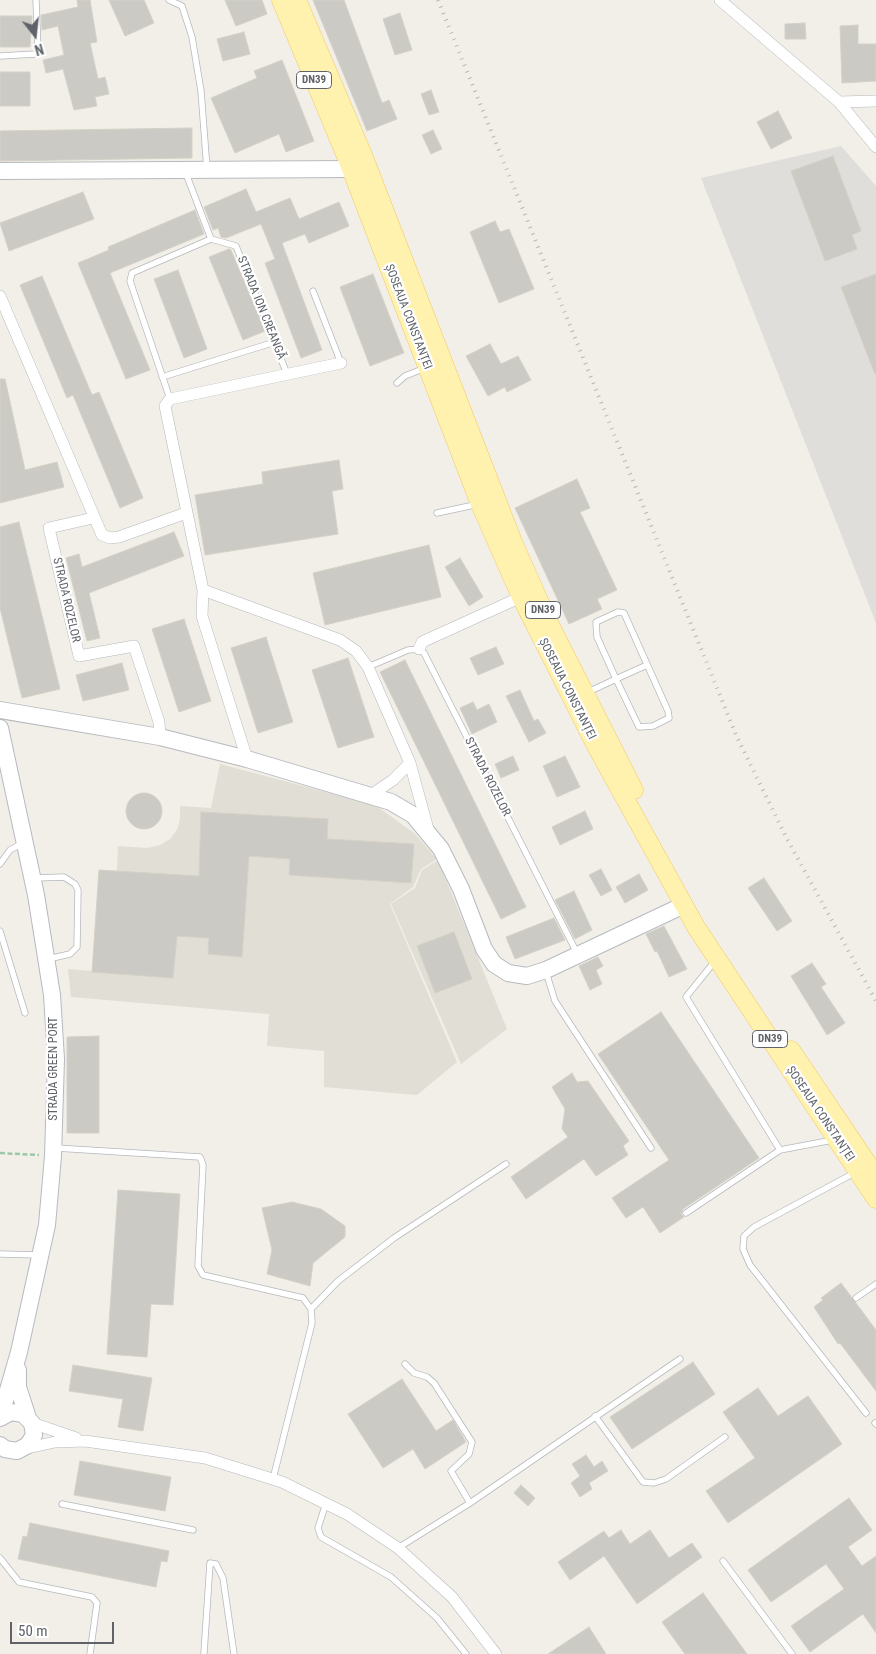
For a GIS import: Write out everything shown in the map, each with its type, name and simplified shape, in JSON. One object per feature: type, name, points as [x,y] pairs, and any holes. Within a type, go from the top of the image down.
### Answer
[{"type":"main road","name":"ȘOSEAUA CONSTANȚEI","points":[[281,0],[350,169],[480,504],[521,597],[597,748],[716,959],[835,1139],[867,1170]]},
{"type":"main road","name":"ȘOSEAUA CONSTANȚEI","points":[[297,0],[362,155],[503,517],[548,621],[625,774],[705,918],[867,1170],[876,1199]]},
{"type":"street","points":[[720,0],[839,102],[876,147]]},
{"type":"street","points":[[839,102],[876,102]]},
{"type":"street","points":[[0,171],[350,169]]},
{"type":"street","points":[[0,296],[56,424],[93,518],[102,535],[110,538],[120,537],[186,513]]},
{"type":"street","points":[[247,759],[202,616],[203,590],[186,513],[168,402],[341,363]]},
{"type":"street","name":"STRADA ROZELOR","points":[[93,518],[49,528],[79,656],[134,646],[159,722],[160,737]]},
{"type":"street","points":[[203,590],[340,640],[356,651],[368,667],[410,763],[429,834]]},
{"type":"street","points":[[419,649],[422,642],[521,597]]},
{"type":"street","points":[[0,710],[160,737],[247,759],[391,802],[413,815],[441,849],[461,889],[484,949],[494,964],[508,973],[527,976],[546,970],[684,905]]},
{"type":"street","name":"STRADA GREEN PORT","points":[[0,728],[33,878],[47,959],[56,1041],[53,1152],[46,1225],[19,1352],[0,1418]]},
{"type":"street","points":[[371,796],[393,780],[410,763]]},
{"type":"street","name":"STRADA GREEN PORT","points":[[19,1352],[18,1388],[30,1420]]},
{"type":"street","points":[[0,1418],[11,1412],[17,1412],[30,1420],[85,1441]]},
{"type":"street","points":[[23,1449],[34,1435],[30,1420]]},
{"type":"street","points":[[0,1445],[11,1451],[55,1442],[85,1441],[205,1458],[273,1479],[347,1514],[398,1548],[452,1597],[496,1654]]},
{"type":"lane","points":[[0,56],[36,54],[38,50],[36,0]]},
{"type":"lane","points":[[169,0],[182,6],[192,37],[201,91],[207,169]]},
{"type":"lane","points":[[168,402],[162,376],[130,281],[132,273],[211,239],[184,170]]},
{"type":"lane","name":"STRADA ION CREANGĂ","points":[[211,239],[236,246],[287,374]]},
{"type":"lane","points":[[313,291],[341,363]]},
{"type":"lane","points":[[162,376],[275,342]]},
{"type":"lane","points":[[397,383],[406,376],[427,368]]},
{"type":"lane","points":[[437,513],[480,504]]},
{"type":"lane","points":[[618,612],[624,613],[668,711],[669,718],[653,726],[639,727],[616,679],[595,627],[596,622],[618,612]]},
{"type":"lane","points":[[368,667],[408,650],[419,649]]},
{"type":"lane","name":"STRADA ROZELOR","points":[[419,649],[424,653],[578,955]]},
{"type":"lane","points":[[585,694],[647,665]]},
{"type":"lane","points":[[0,864],[10,850],[25,842]]},
{"type":"lane","points":[[33,878],[64,877],[75,884],[78,890],[76,947],[70,954],[47,959]]},
{"type":"lane","points":[[0,931],[25,1014]]},
{"type":"lane","points":[[716,959],[686,997],[780,1150]]},
{"type":"lane","points":[[546,970],[555,1001],[651,1148]]},
{"type":"lane","points":[[686,1213],[780,1150],[835,1139]]},
{"type":"lane","points":[[53,1152],[200,1157],[204,1165],[198,1266],[203,1275],[303,1298],[311,1309],[312,1323],[273,1479]]},
{"type":"lane","points":[[311,1309],[338,1281],[394,1238],[506,1164]]},
{"type":"lane","points":[[866,1413],[750,1265],[743,1249],[744,1236],[754,1227],[867,1170]]},
{"type":"lane","points":[[0,1254],[41,1255]]},
{"type":"lane","points":[[856,1298],[876,1284]]},
{"type":"lane","points":[[398,1548],[470,1503],[680,1359]]},
{"type":"lane","points":[[405,1364],[414,1373],[427,1377],[434,1383],[472,1442],[469,1454],[451,1471],[470,1503]]},
{"type":"lane","points":[[595,1416],[643,1482],[654,1484],[666,1479],[725,1437]]},
{"type":"lane","points":[[326,1503],[318,1528],[322,1537],[391,1576],[437,1618],[466,1654]]},
{"type":"lane","points":[[62,1504],[194,1530]]},
{"type":"lane","points":[[0,1558],[19,1582],[92,1597],[97,1603],[90,1654]]},
{"type":"lane","points":[[723,1561],[792,1654]]},
{"type":"lane","points":[[204,1653],[210,1562],[216,1564],[223,1578],[234,1654]]},
{"type":"path","points":[[0,1153],[53,1152]]},
{"type":"shaded area","points":[[841,146],[876,186],[876,623],[701,178]]},
{"type":"shaded area","points":[[220,764],[375,805],[414,833],[437,859],[421,869],[413,887],[390,904],[457,1062],[417,1095],[324,1087],[324,1051],[267,1046],[269,1014],[71,997],[68,969],[92,971],[99,870],[117,871],[118,846],[147,848],[160,845],[170,839],[177,830],[180,819],[180,806],[211,808]]},
{"type":"shaded area","points":[[438,860],[507,1029],[461,1064],[391,904],[415,888],[422,870]]},
{"type":"building","points":[[77,0],[90,0],[97,42],[90,43],[98,79],[105,77],[109,94],[95,97],[97,106],[74,110],[63,69],[46,73],[43,60],[64,55],[58,26],[42,30],[41,15],[78,7]]},
{"type":"building","points":[[109,0],[144,0],[154,23],[125,36]]},
{"type":"building","points":[[225,0],[262,0],[267,14],[236,26]]},
{"type":"building","points":[[313,0],[344,0],[382,103],[389,100],[397,119],[367,131]]},
{"type":"building","points":[[400,13],[412,50],[395,55],[383,19]]},
{"type":"building","points":[[0,16],[32,16],[30,47],[0,47]]},
{"type":"building","points":[[805,23],[806,39],[785,39],[785,24]]},
{"type":"building","points":[[858,25],[858,44],[876,44],[876,81],[842,83],[840,26]]},
{"type":"building","points":[[244,32],[250,54],[223,61],[217,39]]},
{"type":"building","points":[[282,60],[314,141],[286,152],[279,134],[235,153],[211,98],[257,78],[254,71]]},
{"type":"building","points":[[0,72],[30,72],[30,106],[0,106]]},
{"type":"building","points":[[431,90],[439,112],[429,115],[421,94]]},
{"type":"building","points":[[778,111],[792,138],[771,149],[757,122]]},
{"type":"building","points":[[192,128],[192,158],[0,161],[0,131]]},
{"type":"building","points":[[433,130],[442,149],[431,154],[422,135]]},
{"type":"building","points":[[833,156],[861,231],[852,235],[857,249],[825,261],[791,171]]},
{"type":"building","points":[[246,189],[256,212],[290,198],[299,219],[339,202],[349,226],[309,243],[305,234],[282,243],[322,350],[301,358],[265,263],[275,259],[261,224],[226,238],[221,237],[218,228],[213,230],[204,207]]},
{"type":"building","points":[[83,192],[94,219],[9,251],[0,223]]},
{"type":"building","points":[[195,210],[204,234],[110,273],[150,370],[126,379],[78,263],[109,250],[108,247]]},
{"type":"building","points":[[495,221],[500,232],[509,229],[534,289],[499,303],[470,232]]},
{"type":"building","points":[[229,249],[265,331],[243,340],[209,257]]},
{"type":"building","points":[[178,270],[207,349],[184,358],[154,279]]},
{"type":"building","points":[[373,274],[404,353],[370,366],[340,287]]},
{"type":"building","points":[[876,274],[876,374],[875,374],[841,287]]},
{"type":"building","points":[[42,276],[92,395],[99,392],[143,498],[120,508],[73,395],[67,398],[20,285]]},
{"type":"building","points":[[490,344],[501,364],[518,356],[531,380],[507,392],[505,387],[488,396],[466,356]]},
{"type":"building","points":[[0,379],[5,379],[25,470],[57,462],[64,487],[0,503]]},
{"type":"building","points":[[339,460],[343,489],[332,491],[338,534],[205,555],[195,495],[263,484],[262,472]]},
{"type":"building","points":[[577,479],[590,508],[580,512],[617,590],[597,599],[602,609],[569,624],[515,508]]},
{"type":"building","points":[[19,522],[60,689],[22,698],[0,608],[0,527]]},
{"type":"building","points":[[174,532],[184,556],[89,593],[100,638],[87,641],[66,558],[79,554],[82,567]]},
{"type":"building","points":[[429,545],[441,597],[325,625],[313,573]]},
{"type":"building","points":[[460,558],[483,597],[469,606],[445,567]]},
{"type":"building","points":[[184,619],[211,701],[179,712],[152,629]]},
{"type":"building","points":[[266,637],[293,722],[258,733],[231,648]]},
{"type":"building","points":[[496,647],[504,664],[478,675],[470,658]]},
{"type":"building","points":[[348,658],[374,737],[338,748],[312,670]]},
{"type":"building","points":[[405,660],[526,907],[501,919],[380,672]]},
{"type":"building","points":[[122,663],[129,690],[83,701],[76,675]]},
{"type":"building","points":[[520,690],[534,721],[538,719],[546,733],[529,742],[506,696]]},
{"type":"building","points":[[473,702],[477,710],[489,704],[497,722],[472,734],[460,708]]},
{"type":"building","points":[[513,756],[519,770],[501,778],[495,764]]},
{"type":"building","points":[[565,756],[580,787],[557,797],[543,766]]},
{"type":"building","points":[[144,793],[151,794],[157,798],[161,804],[161,818],[157,824],[151,828],[144,829],[137,828],[131,824],[127,818],[126,811],[127,804],[131,798],[137,794]]},
{"type":"building","points":[[585,811],[593,829],[560,845],[552,827]]},
{"type":"building","points":[[201,812],[328,819],[327,839],[414,844],[411,883],[289,875],[290,859],[249,856],[242,957],[208,954],[209,938],[177,936],[173,978],[92,972],[99,870],[199,876]]},
{"type":"building","points":[[601,869],[612,890],[601,896],[589,875]]},
{"type":"building","points":[[639,874],[648,890],[625,903],[616,887]]},
{"type":"building","points":[[764,878],[792,921],[777,931],[748,888]]},
{"type":"building","points":[[574,891],[592,930],[575,939],[555,900]]},
{"type":"building","points":[[554,918],[565,940],[515,959],[506,937]]},
{"type":"building","points":[[664,926],[687,969],[669,977],[657,951],[655,952],[646,934]]},
{"type":"building","points":[[454,932],[472,979],[435,993],[417,946]]},
{"type":"building","points":[[598,957],[603,966],[596,970],[602,984],[590,990],[579,966]]},
{"type":"building","points":[[812,963],[826,984],[821,987],[845,1023],[827,1035],[791,976]]},
{"type":"building","points":[[661,1012],[759,1158],[683,1209],[681,1214],[684,1217],[660,1233],[643,1207],[626,1218],[612,1198],[669,1160],[598,1054]]},
{"type":"building","points":[[99,1036],[99,1133],[67,1133],[67,1037]]},
{"type":"building","points":[[572,1073],[577,1082],[588,1081],[629,1141],[623,1146],[628,1155],[596,1176],[584,1159],[526,1199],[511,1177],[568,1137],[562,1129],[565,1109],[552,1087]]},
{"type":"building","points":[[118,1190],[180,1194],[173,1305],[151,1304],[147,1357],[107,1354]]},
{"type":"building","points":[[292,1202],[321,1209],[345,1226],[345,1237],[313,1263],[310,1286],[267,1274],[272,1250],[262,1208]]},
{"type":"building","points":[[841,1283],[876,1330],[876,1391],[840,1343],[838,1344],[814,1307],[823,1300],[821,1298]]},
{"type":"building","points":[[693,1362],[715,1394],[632,1449],[610,1417]]},
{"type":"building","points":[[73,1365],[152,1378],[143,1431],[118,1427],[123,1399],[69,1391]]},
{"type":"building","points":[[402,1379],[436,1431],[453,1420],[466,1442],[425,1469],[413,1449],[383,1468],[348,1414]]},
{"type":"building","points":[[758,1388],[778,1416],[808,1396],[842,1444],[728,1523],[706,1491],[755,1458],[723,1412]]},
{"type":"building","points":[[586,1455],[594,1467],[602,1461],[608,1471],[589,1483],[592,1489],[580,1497],[571,1483],[580,1476],[572,1464]]},
{"type":"building","points":[[80,1461],[171,1477],[165,1511],[74,1495]]},
{"type":"building","points":[[521,1485],[535,1498],[528,1506],[514,1493]]},
{"type":"building","points":[[849,1498],[872,1530],[848,1547],[862,1566],[876,1556],[876,1633],[863,1614],[810,1652],[791,1626],[844,1589],[826,1564],[771,1602],[748,1570]]},
{"type":"building","points":[[30,1523],[169,1551],[167,1562],[161,1561],[156,1587],[18,1559],[23,1536],[27,1537]]},
{"type":"building","points":[[621,1530],[630,1544],[650,1530],[669,1558],[692,1543],[702,1557],[637,1604],[604,1556],[570,1580],[558,1562],[604,1531],[609,1538]]},
{"type":"building","points":[[703,1593],[747,1654],[685,1654],[662,1622]]},
{"type":"building","points":[[589,1627],[606,1654],[548,1654]]},
{"type":"railway","points":[[438,0],[736,735],[786,837],[876,1001]]}]
